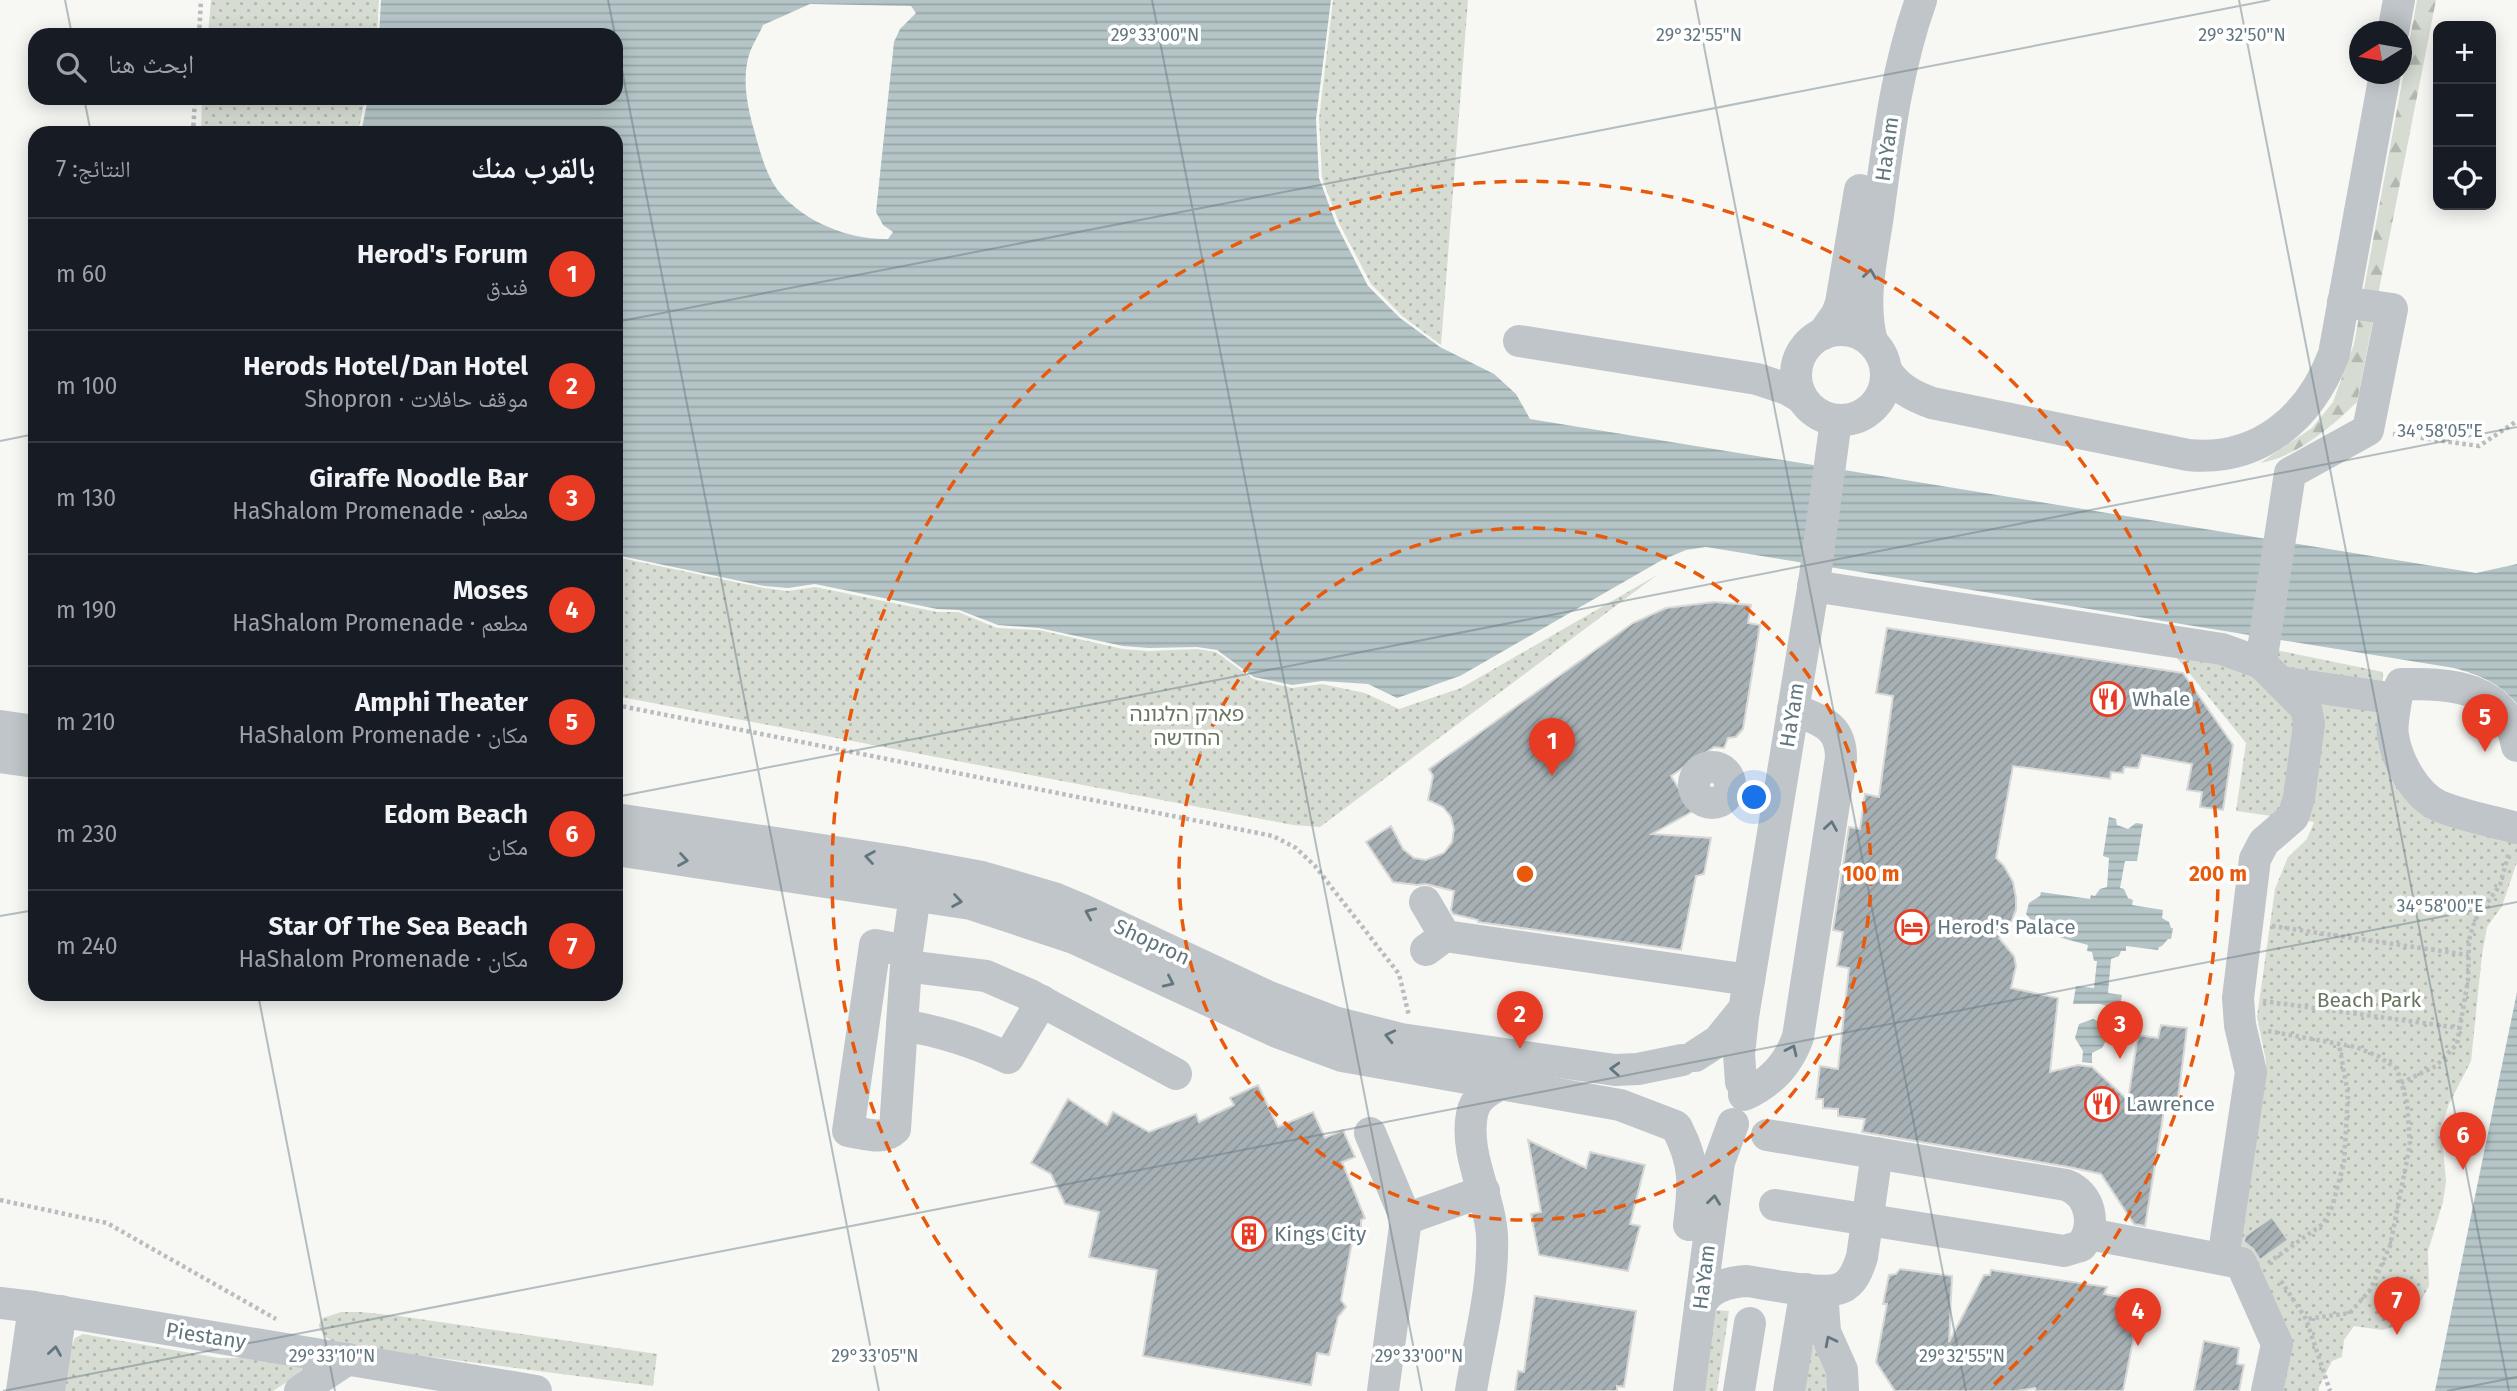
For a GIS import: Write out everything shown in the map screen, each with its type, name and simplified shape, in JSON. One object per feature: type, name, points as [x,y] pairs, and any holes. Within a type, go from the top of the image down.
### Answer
[{"type":"street","name":"HaYam","points":[[1813,342],[1837,314],[1841,303],[1879,78],[1900,0]]},
{"type":"street","name":"HaYam","points":[[1872,342],[1868,327],[1867,292],[1892,112],[1900,66],[1921,0]]},
{"type":"street","points":[[2395,21],[2399,0]]},
{"type":"street","points":[[1519,341],[1772,383],[1801,397],[1816,413],[1836,420],[1856,418],[1871,409],[1899,404],[1932,403],[2207,457],[2226,455],[2262,442],[2294,418],[2318,388],[2334,354],[2383,84]]},
{"type":"street","points":[[2223,1259],[2252,1072],[2239,1012],[2255,859],[2264,842],[2293,817],[2299,799],[2309,724],[2306,708],[2271,673],[2284,513],[2290,473],[2368,430],[2392,309],[2343,302]]},
{"type":"street","points":[[1716,372],[1756,368],[1782,360],[1813,342],[1846,330],[1860,334],[1872,342],[1892,380],[1902,389],[1932,403]]},
{"type":"street","points":[[1801,397],[1796,370],[1813,342]]},
{"type":"street","points":[[1871,409],[1884,388],[1886,370]]},
{"type":"street","name":"HaYam","points":[[1742,1088],[1739,1054],[1746,995],[1814,581],[1836,420]]},
{"type":"street","points":[[1814,581],[2222,649],[2271,673],[2396,699]]},
{"type":"street","points":[[2517,746],[2510,723],[2499,708],[2484,696],[2436,683],[2401,684],[2396,699],[2393,734],[2406,772],[2423,794],[2438,805],[2517,828],[2517,822]]},
{"type":"street","points":[[1742,1088],[1758,1088],[1776,1075],[1798,1037],[1841,758],[1840,741],[1833,729],[1793,709]]},
{"type":"street","points":[[0,726],[28,730]]},
{"type":"street","points":[[0,757],[28,761]]},
{"type":"street","points":[[1730,788],[1779,793]]},
{"type":"street","name":"Shopron","points":[[623,820],[901,862],[982,877],[1022,888],[1085,911],[1302,1011],[1371,1032],[1615,1070],[1638,1069],[1688,1058]]},
{"type":"street","name":"Shopron","points":[[623,851],[971,904],[1074,938],[1277,1032],[1342,1056],[1620,1105],[1676,1127]]},
{"type":"street","points":[[915,895],[906,959],[895,1129],[890,1134],[880,1136],[848,1131],[875,945],[906,959],[986,976],[1042,1002],[1176,1074]]},
{"type":"street","points":[[1425,902],[1436,943],[1746,995]]},
{"type":"street","name":"HaYam","points":[[1688,1058],[1718,1041],[1746,995]]},
{"type":"street","points":[[902,1025],[930,1029],[973,1041],[1009,1058],[1042,1002]]},
{"type":"street","points":[[1708,1055],[1720,1058],[1735,1070],[1742,1088],[1742,1108],[1733,1124],[1717,1135],[1704,1138],[1691,1136],[1676,1127],[1664,1110],[1661,1091],[1668,1073],[1688,1058],[1708,1055]]},
{"type":"street","points":[[1437,1074],[1473,1150],[1492,1230],[1491,1268],[1471,1391]]},
{"type":"street","points":[[1473,1150],[1474,1107],[1483,1095],[1501,1084]]},
{"type":"street","name":"HaYam","points":[[1684,1391],[1700,1306],[1720,1154],[1733,1124]]},
{"type":"street","name":"HaYam","points":[[1676,1127],[1690,1155],[1694,1187],[1684,1391]]},
{"type":"street","points":[[1370,1133],[1406,1219],[1383,1391]]},
{"type":"street","points":[[1767,1135],[2072,1187],[2088,1206],[2089,1234],[2081,1246],[2064,1251],[1775,1205]]},
{"type":"street","points":[[1700,1306],[1707,1295],[1720,1286],[1747,1281],[1814,1290],[1842,1288],[1854,1277],[1862,1257],[1877,1153]]},
{"type":"street","points":[[1406,1219],[1484,1191]]},
{"type":"street","points":[[2089,1234],[2223,1259],[2258,1270],[2277,1343],[2267,1391]]},
{"type":"street","points":[[1709,1238],[1722,1263],[1747,1281]]},
{"type":"street","points":[[1789,1391],[1814,1290]]},
{"type":"street","points":[[1814,1290],[1825,1332],[1840,1363],[1843,1391]]},
{"type":"street","name":"Piestany","points":[[0,1303],[521,1390]]},
{"type":"street","points":[[29,1385],[48,1309]]},
{"type":"street","points":[[1739,1391],[1750,1324]]},
{"type":"street","points":[[300,1391],[348,1359]]},
{"type":"path","points":[[199,28],[201,0]]},
{"type":"path","points":[[193,126],[195,105]]},
{"type":"path","points":[[2368,430],[2479,446],[2517,421]]},
{"type":"path","points":[[623,706],[1273,836],[1296,848],[1315,866],[1399,974],[1408,1004],[1412,1040]]},
{"type":"path","points":[[2401,1083],[2436,1066],[2457,1044],[2468,980],[2469,940],[2476,920],[2500,885],[2517,828]]},
{"type":"path","points":[[2247,922],[2468,955]]},
{"type":"path","points":[[2239,1012],[2460,1028]]},
{"type":"path","points":[[2239,1012],[2378,1056],[2397,1069],[2407,1102],[2410,1145],[2390,1246],[2381,1270],[2370,1290],[2350,1313],[2306,1319]]},
{"type":"path","points":[[2330,1391],[2306,1319],[2258,1270],[2323,1224],[2332,1207],[2344,1163],[2348,1094],[2339,1044]]},
{"type":"path","points":[[0,1200],[107,1223],[278,1320],[297,1351]]},
{"type":"green space","points":[[211,0],[379,0],[377,28],[209,28]]},
{"type":"green space","points":[[1333,0],[1468,0],[1441,345],[1402,316],[1371,284],[1339,223],[1322,178],[1319,119]]},
{"type":"green space","points":[[2417,0],[2436,0],[2357,402],[2324,431],[2300,447],[2260,463],[2312,428],[2333,402],[2354,344],[2402,84],[2412,84],[2412,27]]},
{"type":"green space","points":[[202,105],[364,105],[359,126],[201,126]]},
{"type":"green space","name":"פארק הלגונה החדשה","points":[[623,558],[764,588],[788,591],[815,587],[937,612],[958,612],[997,628],[1039,630],[1123,649],[1197,649],[1216,652],[1253,679],[1292,688],[1322,684],[1365,693],[1399,709],[1461,688],[1657,575],[1320,827],[1293,825],[623,697]]},
{"type":"green space","name":"Beach Park","points":[[2179,630],[2383,672],[2381,719],[2387,760],[2517,837],[2517,862],[2502,906],[2487,927],[2471,1061],[2449,1104],[2441,1128],[2446,1181],[2443,1202],[2428,1251],[2429,1286],[2417,1308],[2400,1325],[2382,1330],[2354,1326],[2344,1340],[2342,1357],[2332,1361],[2319,1391],[2282,1391],[2232,1244],[2264,1092],[2266,1061],[2257,1017],[2275,889],[2288,857],[2307,839],[2314,822],[2236,811],[2246,743],[2177,658]]},
{"type":"green space","points":[[1714,1310],[1729,1311],[1717,1391],[1703,1391]]},
{"type":"green space","points":[[341,1312],[399,1316],[657,1354],[653,1386],[340,1345],[326,1337],[319,1324],[323,1318]]},
{"type":"green space","points":[[83,1334],[219,1358],[236,1358],[264,1349],[315,1364],[273,1391],[62,1391],[70,1350],[75,1338]]},
{"type":"green space","points":[[1810,1345],[1826,1353],[1831,1391],[1803,1391]]},
{"type":"shaded area","points":[[381,0],[1331,0],[1316,119],[1319,178],[1336,224],[1368,286],[1400,318],[1440,347],[1494,374],[1516,394],[1530,419],[2476,573],[2517,564],[2517,704],[2504,691],[2488,681],[2454,668],[1706,547],[1686,550],[1662,560],[1460,676],[1397,698],[1368,684],[1322,681],[1292,685],[1254,677],[1217,650],[1197,647],[1123,646],[1039,628],[998,625],[959,610],[937,609],[815,584],[788,588],[764,586],[623,556],[623,126],[362,126],[367,105],[623,105],[623,28],[379,28]],"holes":[[[810,4],[911,6],[916,13],[900,29],[894,42],[876,212],[883,225],[893,232],[888,239],[874,239],[830,228],[792,204],[781,194],[767,172],[747,102],[746,73],[749,55],[763,25]]]},
{"type":"shaded area","points":[[2109,817],[2116,819],[2117,825],[2128,829],[2136,823],[2143,824],[2137,861],[2125,861],[2120,888],[2133,900],[2132,905],[2163,910],[2162,918],[2173,928],[2171,939],[2158,950],[2126,946],[2126,951],[2121,951],[2119,956],[2111,959],[2108,993],[2122,995],[2119,1010],[2100,1004],[2073,1004],[2076,986],[2094,988],[2097,961],[2094,961],[2092,952],[2087,951],[2088,945],[2032,930],[2033,922],[2026,914],[2029,903],[2040,896],[2041,892],[2090,899],[2091,895],[2095,896],[2100,889],[2107,887],[2109,858],[2103,856]]},
{"type":"shaded area","points":[[2517,992],[2517,1391],[2435,1391]]},
{"type":"shaded area","points":[[2093,1019],[2104,1024],[2108,1037],[2102,1048],[2092,1053],[2092,1063],[2082,1062],[2083,1051],[2075,1038],[2079,1024]]},
{"type":"building","points":[[1714,602],[1751,605],[1748,623],[1760,625],[1743,729],[1736,737],[1728,738],[1724,748],[1714,747],[1671,776],[1693,811],[1652,834],[1711,838],[1704,874],[1696,876],[1681,950],[1478,922],[1453,914],[1451,910],[1454,891],[1426,884],[1393,882],[1366,842],[1391,826],[1403,849],[1414,858],[1426,860],[1444,853],[1452,842],[1454,829],[1451,817],[1443,807],[1428,800],[1433,776],[1429,769],[1633,623],[1666,608]]},
{"type":"building","name":"Herod's Palace","points":[[1887,628],[2183,673],[2233,745],[2223,810],[2200,807],[2202,792],[2187,790],[2192,764],[2142,755],[2138,768],[2124,767],[2123,773],[2111,772],[2110,779],[2013,766],[1996,858],[2013,882],[2016,898],[2016,910],[2011,922],[1999,938],[2014,956],[2016,966],[2011,988],[2058,998],[2050,1072],[2078,1065],[2092,1067],[2128,1100],[2138,1035],[2158,1038],[2161,1025],[2187,1028],[2177,1106],[2165,1104],[2145,1226],[2134,1224],[2101,1174],[1862,1132],[1865,1119],[1838,1116],[1838,1109],[1823,1108],[1823,1099],[1816,1099],[1820,1066],[1838,1069],[1849,968],[1837,966],[1843,932],[1833,930],[1849,827],[1860,829],[1865,794],[1879,797],[1893,696],[1876,693]]},
{"type":"building","name":"Kings City","points":[[1258,1085],[1278,1127],[1313,1112],[1325,1138],[1343,1130],[1355,1157],[1342,1162],[1365,1218],[1361,1220],[1361,1231],[1354,1232],[1341,1300],[1346,1307],[1338,1317],[1329,1355],[1317,1353],[1311,1385],[1143,1356],[1157,1270],[1089,1257],[1099,1212],[1065,1204],[1051,1174],[1031,1163],[1068,1099],[1107,1125],[1113,1112],[1149,1132],[1196,1114],[1199,1122],[1234,1105],[1230,1098]]},
{"type":"building","points":[[1528,1140],[1586,1168],[1590,1152],[1645,1165],[1630,1224],[1640,1226],[1628,1271],[1539,1255],[1531,1214],[1541,1212]]},
{"type":"building","points":[[2272,1217],[2288,1240],[2260,1260],[2244,1242],[2245,1236]]},
{"type":"building","points":[[1900,1269],[1952,1276],[1949,1342],[1984,1275],[1990,1275],[1991,1270],[2107,1287],[2104,1294],[2141,1301],[2123,1391],[2036,1391],[2035,1388],[2017,1391],[1895,1391],[1876,1362],[1887,1304],[1883,1304],[1889,1275],[1896,1274]]},
{"type":"building","points":[[1535,1296],[1636,1311],[1624,1387],[1617,1386],[1617,1391],[1515,1391],[1518,1371],[1524,1372]]},
{"type":"building","points":[[2204,1341],[2239,1348],[2237,1364],[2244,1365],[2239,1391],[2194,1391]]},
{"type":"place","name":"Whale","points":[[2108,699]]},
{"type":"place","name":"Amphi Theater","points":[[2485,752]]},
{"type":"place","name":"Herod's Forum","points":[[1552,776]]},
{"type":"place","name":"Herod's Palace","points":[[1912,927]]},
{"type":"place","name":"Herods Hotel/Dan Hotel","points":[[1520,1049]]},
{"type":"place","name":"Giraffe Noodle Bar","points":[[2120,1059]]},
{"type":"place","name":"Lawrence","points":[[2102,1104]]},
{"type":"place","name":"Edom Beach","points":[[2463,1170]]},
{"type":"place","name":"Kings City","points":[[1249,1234]]},
{"type":"place","name":"Star Of The Sea Beach","points":[[2397,1335]]},
{"type":"place","name":"Moses","points":[[2138,1346]]}]
